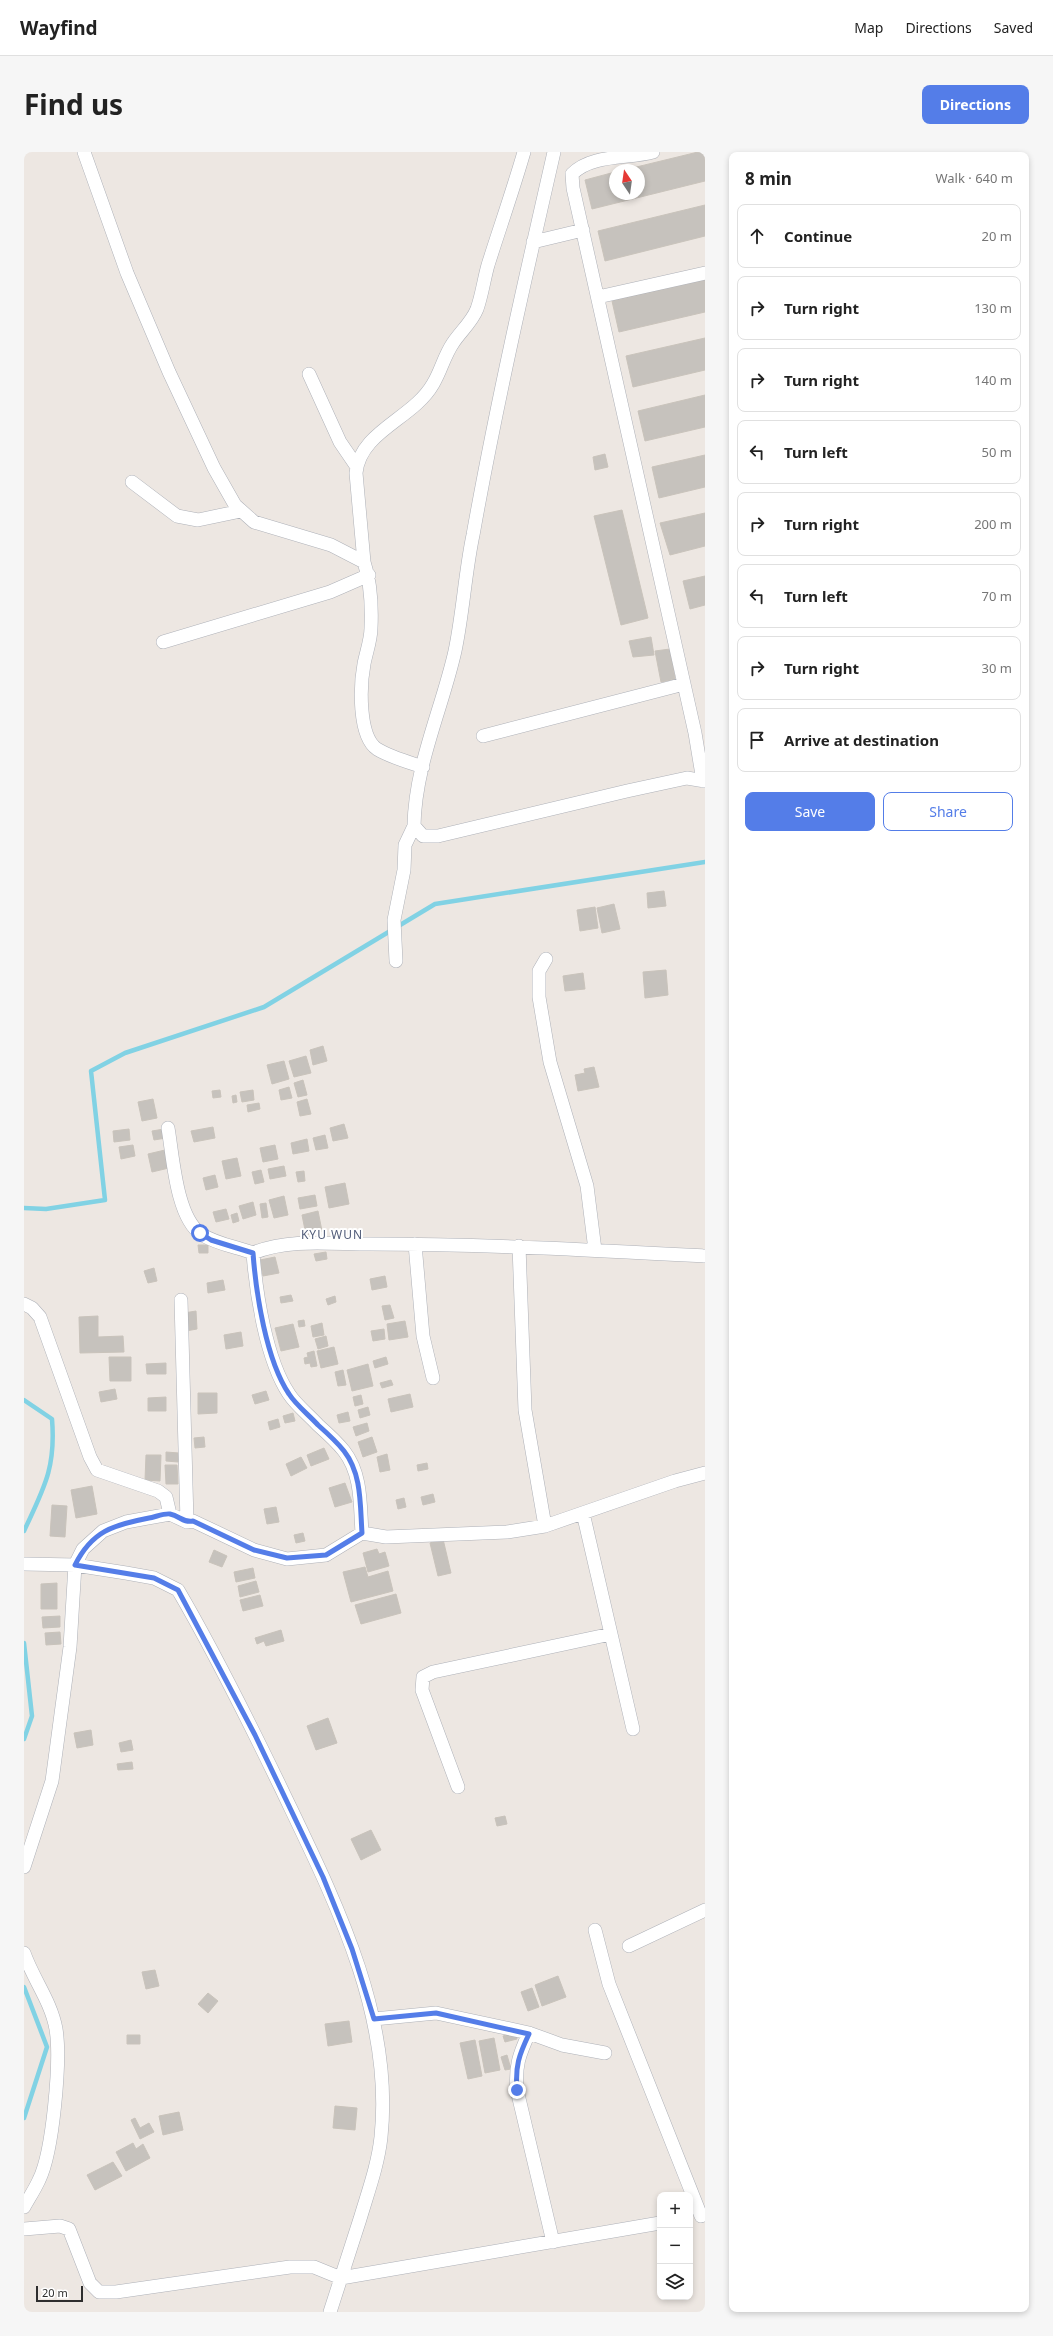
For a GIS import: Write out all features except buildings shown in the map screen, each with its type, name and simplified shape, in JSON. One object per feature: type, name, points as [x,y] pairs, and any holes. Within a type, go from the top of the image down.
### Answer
[{"type":"street","points":[[84,152],[127,273],[169,372],[214,468],[235,505],[254,522],[331,545],[364,562]]},
{"type":"street","points":[[423,768],[376,748],[366,734],[362,714],[363,666],[371,630],[369,575],[364,562],[357,466],[363,450],[383,431],[421,402],[433,384],[442,362],[453,343],[477,310],[488,267],[524,152]]},
{"type":"street","points":[[396,961],[394,920],[404,870],[406,845],[414,826],[414,804],[432,725],[455,651],[472,536],[554,152]]},
{"type":"street","points":[[414,826],[423,836],[438,836],[687,778],[704,781],[695,733],[573,188],[572,174],[578,168],[592,163],[653,152]]},
{"type":"street","points":[[534,242],[583,230]]},
{"type":"street","points":[[598,297],[705,273]]},
{"type":"street","points":[[309,374],[340,442],[357,466]]},
{"type":"street","points":[[132,482],[177,516],[198,520],[241,511]]},
{"type":"street","points":[[163,642],[330,592],[369,575]]},
{"type":"street","points":[[483,736],[684,684]]},
{"type":"street","points":[[546,959],[539,971],[539,997],[550,1062],[587,1186],[595,1250]]},
{"type":"street","points":[[168,1128],[181,1201],[194,1226],[200,1233],[211,1240],[253,1253],[270,1246],[292,1244],[415,1244],[519,1246],[705,1256]]},
{"type":"street","points":[[415,1244],[423,1336],[433,1378]]},
{"type":"street","points":[[519,1246],[524,1410],[545,1526]]},
{"type":"street","points":[[253,1253],[255,1274],[268,1344],[276,1370],[289,1395],[344,1451],[354,1467],[358,1483],[362,1533]]},
{"type":"street","points":[[181,1300],[187,1522]]},
{"type":"street","points":[[24,1304],[32,1308],[40,1317],[82,1428],[90,1457],[97,1470],[158,1491],[166,1497],[170,1514]]},
{"type":"street","points":[[24,1867],[52,1781],[70,1647],[75,1565],[83,1549],[103,1531],[126,1522],[170,1514],[187,1522],[193,1521],[254,1550],[287,1558],[326,1555],[362,1533],[386,1537],[501,1533],[545,1526],[674,1481],[705,1473]]},
{"type":"street","points":[[582,1513],[634,1729]]},
{"type":"street","points":[[24,1564],[75,1565],[154,1578],[178,1590],[255,1735],[323,1877],[352,1949],[374,2019],[383,2091],[381,2137],[373,2178],[330,2312]]},
{"type":"street","points":[[458,1787],[422,1690],[423,1677],[433,1672],[611,1634]]},
{"type":"street","points":[[629,1946],[705,1910]]},
{"type":"street","points":[[595,1930],[609,1984],[699,2217]]},
{"type":"street","points":[[24,1953],[51,2011],[57,2043],[55,2093],[49,2149],[40,2180],[24,2207]]},
{"type":"street","points":[[374,2019],[436,2013],[529,2034],[562,2045],[605,2053]]},
{"type":"street","points":[[529,2034],[518,2057],[516,2072],[517,2090],[553,2242]]},
{"type":"street","points":[[24,2229],[60,2226],[69,2229],[90,2283],[99,2292],[138,2290],[290,2267],[314,2267],[341,2278],[657,2224]]},
{"type":"waterway","points":[[24,1208],[46,1209],[105,1200],[91,1071],[125,1053],[264,1007],[435,904],[705,862]]},
{"type":"waterway","points":[[24,1400],[52,1419],[53,1436],[50,1465],[47,1477],[43,1490],[24,1531]]},
{"type":"waterway","points":[[24,1643],[32,1716],[24,1739]]},
{"type":"waterway","points":[[24,1987],[47,2047],[24,2118]]},
{"type":"district","name":"KYU WUN","points":[[332,1235]]},
{"type":"route","points":[[200,1233],[211,1240],[253,1253],[255,1274],[268,1344],[276,1370],[289,1395],[344,1451],[354,1467],[358,1483],[362,1533],[326,1555],[287,1558],[254,1550],[193,1521],[187,1522],[170,1514],[126,1522],[103,1531],[83,1549],[75,1565],[154,1578],[178,1590],[255,1735],[323,1877],[352,1949],[374,2019],[436,2013],[458,2016],[529,2034],[518,2057],[516,2072],[517,2090]]}]
